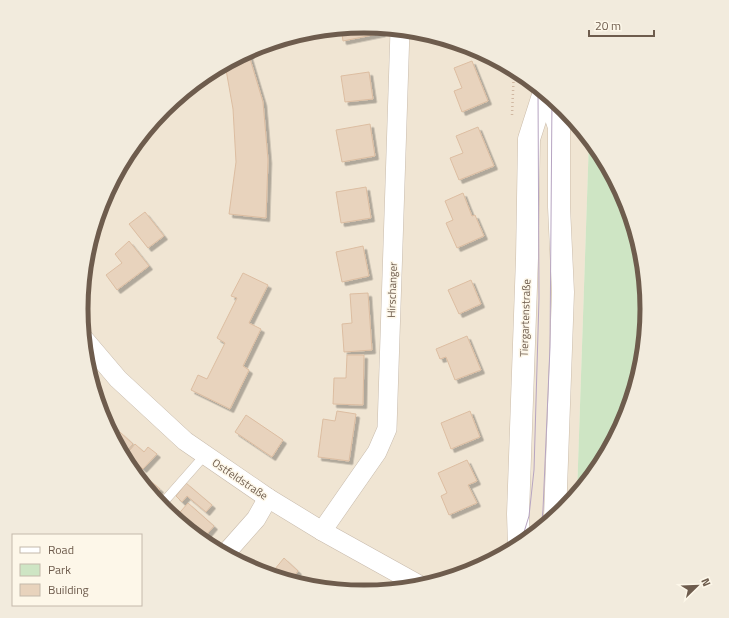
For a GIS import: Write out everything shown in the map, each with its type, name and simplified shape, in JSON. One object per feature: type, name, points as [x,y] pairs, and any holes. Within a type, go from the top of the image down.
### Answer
[{"type":"main road","name":"Tiergartenstraße","points":[[519,538],[518,514],[527,258],[529,139],[542,98]]},
{"type":"main road","points":[[552,107],[559,127],[559,207],[563,292],[555,508]]},
{"type":"street","name":"Hirschanger","points":[[322,531],[377,452],[387,429],[400,35]]},
{"type":"street","name":"Ostfeldstraße","points":[[91,348],[118,379],[185,441],[268,498],[322,531],[412,581]]},
{"type":"street","points":[[229,550],[256,519],[268,498]]},
{"type":"lane","points":[[165,500],[205,455]]},
{"type":"shaded area","points":[[364,33],[401,35],[418,38],[436,42],[487,61],[518,80],[533,90],[560,114],[589,149],[577,484],[546,517],[518,538],[487,557],[470,564],[436,576],[401,583],[364,585],[328,583],[293,576],[242,557],[196,528],[157,491],[125,447],[103,398],[91,345],[88,309],[94,255],[103,220],[110,203],[125,171],[135,156],[169,114],[196,90],[211,80],[242,61],[293,42],[311,38],[328,35]]},
{"type":"green space","points":[[589,149],[604,171],[626,220],[638,273],[640,291],[640,327],[635,363],[626,398],[604,447],[577,484]]},
{"type":"building","points":[[342,34],[378,34],[343,41]]},
{"type":"building","points":[[250,58],[263,102],[268,160],[266,218],[229,214],[236,162],[233,109],[226,71]]},
{"type":"building","points":[[472,61],[488,101],[462,112],[454,91],[462,88],[454,68]]},
{"type":"building","points":[[369,72],[373,99],[345,102],[341,76]]},
{"type":"building","points":[[370,124],[375,156],[342,162],[336,130]]},
{"type":"building","points":[[478,127],[494,166],[459,180],[450,158],[463,153],[456,136]]},
{"type":"building","points":[[366,187],[371,218],[341,223],[336,192]]},
{"type":"building","points":[[463,193],[472,216],[475,215],[484,236],[457,248],[446,223],[453,220],[445,201]]},
{"type":"building","points":[[145,212],[164,236],[148,248],[129,224]]},
{"type":"building","points":[[129,241],[149,266],[117,290],[106,275],[122,263],[115,254]]},
{"type":"building","points":[[363,246],[369,276],[342,282],[336,252]]},
{"type":"building","points":[[243,273],[268,285],[249,323],[261,329],[243,366],[249,370],[230,409],[191,390],[198,375],[207,379],[225,343],[217,338],[237,298],[231,296]]},
{"type":"building","points":[[471,280],[481,304],[459,314],[448,290]]},
{"type":"building","points":[[368,293],[372,350],[344,352],[342,324],[352,323],[350,294]]},
{"type":"building","points":[[467,336],[481,370],[455,380],[446,357],[440,359],[436,349]]},
{"type":"building","points":[[347,355],[364,355],[363,405],[333,404],[334,378],[346,378]]},
{"type":"building","points":[[337,411],[356,414],[349,461],[318,457],[323,419],[335,421]]},
{"type":"building","points":[[470,411],[480,437],[451,449],[441,423]]},
{"type":"building","points":[[246,415],[283,440],[272,457],[235,432]]},
{"type":"building","points":[[120,432],[133,444],[127,450],[125,447],[118,434]]},
{"type":"building","points":[[135,444],[144,452],[148,447],[157,454],[143,469],[135,462],[128,452]]},
{"type":"building","points":[[467,460],[477,481],[468,485],[477,503],[449,515],[441,496],[447,493],[438,473]]},
{"type":"building","points":[[147,478],[160,489],[158,492]]},
{"type":"building","points":[[186,483],[212,505],[206,512],[187,496],[182,502],[176,496]]},
{"type":"building","points":[[188,503],[214,526],[206,535],[179,513]]},
{"type":"building","points":[[284,558],[298,571],[294,576],[275,569]]},
{"type":"tram line","points":[[523,534],[529,516],[534,470],[539,298],[538,94]]},
{"type":"tram line","points":[[542,520],[550,347],[552,107]]}]
